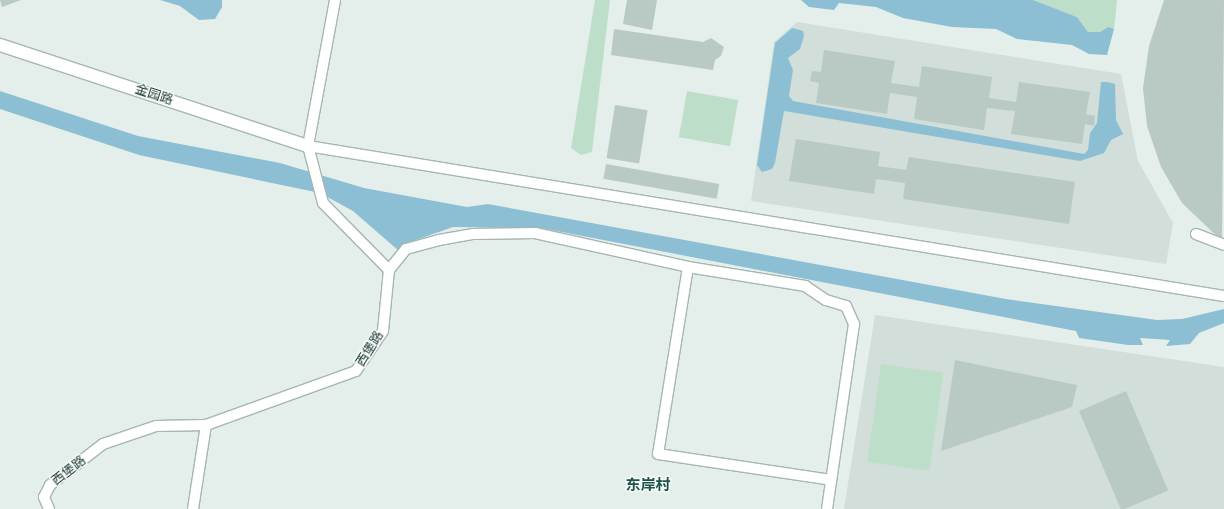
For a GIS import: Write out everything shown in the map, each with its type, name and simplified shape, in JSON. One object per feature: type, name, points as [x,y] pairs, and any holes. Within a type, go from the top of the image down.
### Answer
[{"type":"street","points":[[334,0],[308,146],[313,173],[322,201],[389,270],[406,250],[439,240],[473,234],[535,233],[688,267],[805,286],[826,300],[846,306],[854,324],[827,509]]},
{"type":"street","name":"金园路","points":[[0,45],[308,146]]},
{"type":"street","points":[[308,146],[1224,296]]},
{"type":"street","points":[[1196,234],[1224,245]]},
{"type":"street","points":[[688,267],[658,454],[832,480]]},
{"type":"street","name":"西堡路","points":[[49,509],[44,497],[50,484],[103,444],[156,426],[206,425],[356,371],[383,331],[389,270]]},
{"type":"street","points":[[193,509],[206,425]]},
{"type":"shaded area","points":[[797,22],[1121,74],[1138,161],[1173,223],[1166,264],[751,201],[774,42]]},
{"type":"shaded area","points":[[875,315],[1224,367],[1224,509],[844,509]]},
{"type":"green space","points":[[595,0],[610,0],[592,152],[581,155],[571,148]]},
{"type":"green space","points":[[1033,0],[1117,0],[1114,29],[1108,27],[1100,32],[1088,32],[1077,17]]},
{"type":"green space","points":[[687,91],[738,100],[730,146],[679,137]]},
{"type":"green space","points":[[881,364],[943,373],[930,471],[867,462]]},
{"type":"water","points":[[160,0],[222,0],[222,7],[215,19],[199,20],[180,6]]},
{"type":"water","points":[[801,0],[1033,0],[1077,17],[1088,32],[1100,32],[1108,27],[1114,29],[1107,55],[1089,54],[1072,45],[1017,39],[996,29],[952,27],[903,18],[876,7],[839,3],[834,10],[809,7]]},
{"type":"water","points":[[792,28],[803,31],[804,36],[800,49],[788,58],[793,70],[789,96],[793,101],[1084,154],[1088,150],[1090,133],[1097,123],[1101,82],[1107,82],[1115,84],[1116,120],[1123,134],[1111,140],[1104,153],[1080,161],[784,111],[775,163],[772,169],[762,172],[757,165],[775,43]]},
{"type":"water","points":[[0,91],[138,136],[280,163],[364,188],[467,207],[488,204],[1006,299],[1157,320],[1182,319],[1224,309],[1224,323],[1199,333],[1190,344],[1166,346],[1170,340],[1140,338],[1143,345],[1128,345],[1079,338],[1076,331],[541,228],[453,227],[416,240],[399,251],[353,211],[320,193],[139,155],[0,109]]},
{"type":"building","points":[[0,0],[21,0],[2,7]]},
{"type":"building","points":[[627,0],[657,0],[652,30],[623,24]]},
{"type":"building","points":[[1164,0],[1224,0],[1222,241],[1182,203],[1161,167],[1147,126],[1143,88],[1149,46]]},
{"type":"building","points":[[614,29],[703,42],[711,38],[724,47],[721,56],[715,60],[713,70],[611,55]]},
{"type":"building","points":[[824,50],[895,61],[891,83],[919,87],[922,66],[992,77],[989,98],[1016,102],[1019,82],[1090,92],[1086,114],[1095,116],[1094,126],[1085,124],[1082,144],[1011,134],[1015,111],[987,108],[984,130],[914,119],[917,97],[890,93],[887,114],[816,103],[819,83],[810,81],[812,71],[821,72]]},
{"type":"building","points":[[615,105],[648,110],[639,163],[607,158]]},
{"type":"building","points":[[796,139],[880,152],[878,166],[906,170],[909,157],[1075,182],[1069,224],[903,199],[905,183],[876,179],[874,194],[789,181]]},
{"type":"building","points":[[606,164],[719,184],[717,199],[603,179]]},
{"type":"building","points":[[955,360],[1077,385],[1072,407],[941,451]]},
{"type":"building","points":[[1126,391],[1168,490],[1124,509],[1121,509],[1079,411]]},
{"type":"district","name":"东岸村","points":[[648,486]]}]
